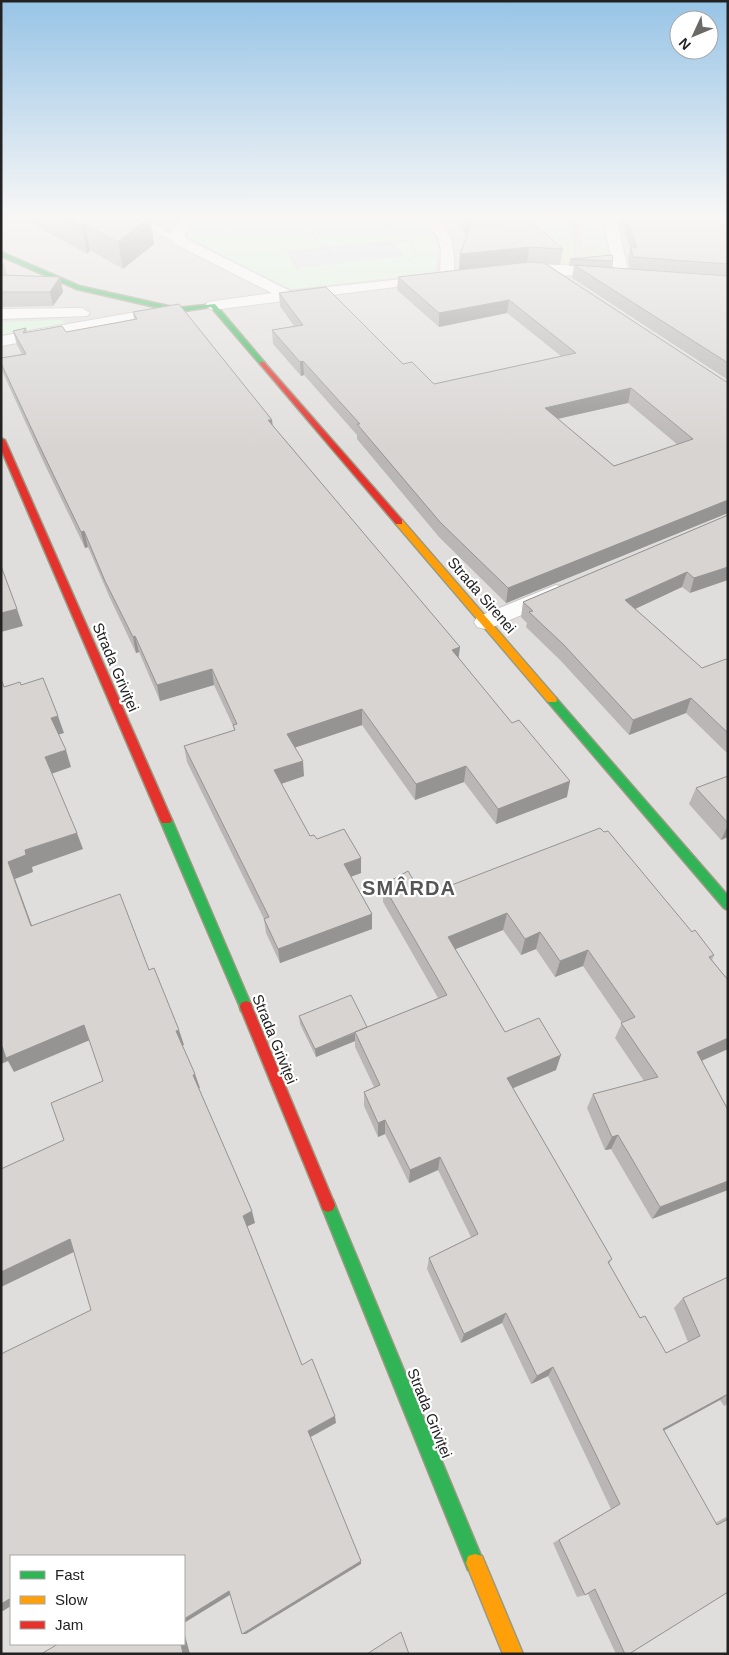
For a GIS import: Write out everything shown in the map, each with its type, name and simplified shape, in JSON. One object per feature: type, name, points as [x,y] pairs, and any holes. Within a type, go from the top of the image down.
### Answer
[{"type":"street","points":[[114,295],[177,310]]},
{"type":"street","points":[[1,341],[177,310],[294,295]]},
{"type":"street","name":"Strada Sirenei","points":[[213,305],[728,905]]},
{"type":"street","points":[[1,314],[177,310]]},
{"type":"street","name":"Strada Griviței","points":[[1,440],[222,950],[513,1654]]},
{"type":"street","points":[[485,622],[574,584]]},
{"type":"shaded area","points":[[1,295],[728,295],[728,1654],[1,1654]]},
{"type":"green space","points":[[61,320],[67,323],[1,337],[1,322]]},
{"type":"building","points":[[281,295],[334,295],[403,364],[412,362],[434,384],[576,353],[509,300],[439,313],[419,295],[593,295],[728,382],[728,500],[508,588],[440,522],[357,424],[360,424],[272,330],[303,325]],"holes":[[[631,388],[693,439],[614,466],[545,408]]]},
{"type":"building","points":[[622,295],[728,295],[728,363]]},
{"type":"building","points":[[179,304],[272,420],[268,420],[460,647],[452,650],[512,723],[519,720],[570,781],[498,809],[466,766],[416,784],[362,709],[287,734],[303,761],[274,770],[310,836],[314,835],[317,839],[344,829],[361,858],[344,864],[372,914],[278,949],[264,919],[269,917],[184,746],[235,730],[233,725],[237,724],[212,669],[157,685],[135,636],[133,637],[105,581],[84,531],[81,532],[1,363],[1,358],[26,354],[13,331],[26,328],[23,333],[62,326],[66,332],[137,319],[133,312]]},
{"type":"building","points":[[728,515],[728,567],[694,578],[687,572],[625,600],[702,668],[726,659],[728,660],[728,733],[691,698],[633,720],[564,645],[529,612],[533,611],[523,602]]},
{"type":"building","points":[[1,566],[17,609],[1,613]]},
{"type":"building","points":[[43,678],[58,716],[51,718],[66,750],[45,757],[77,833],[25,850],[26,855],[8,862],[31,926],[120,894],[149,970],[154,968],[179,1030],[176,1031],[195,1074],[193,1075],[252,1211],[243,1216],[302,1365],[312,1359],[335,1416],[308,1431],[361,1561],[242,1634],[229,1591],[185,1618],[185,1555],[10,1555],[10,1599],[1,1604],[1,1354],[91,1310],[70,1239],[1,1272],[1,1169],[64,1140],[51,1103],[103,1081],[84,1025],[6,1058],[1,1046],[1,679],[4,687],[20,682],[21,685]]},
{"type":"building","points":[[728,776],[728,823],[696,788]]},
{"type":"building","points":[[600,828],[604,832],[608,831],[692,932],[695,930],[714,955],[709,957],[728,980],[728,1038],[697,1052],[728,1110],[728,1181],[660,1207],[618,1135],[612,1137],[593,1094],[658,1077],[621,1023],[635,1017],[588,950],[560,961],[540,932],[525,939],[507,913],[448,937],[505,1032],[539,1018],[561,1055],[507,1078],[612,1259],[608,1262],[640,1318],[645,1316],[666,1353],[700,1336],[683,1298],[728,1277],[728,1394],[663,1429],[717,1525],[728,1519],[728,1592],[629,1654],[625,1654],[595,1589],[585,1595],[559,1540],[620,1504],[553,1367],[537,1376],[506,1313],[464,1334],[429,1258],[478,1234],[440,1157],[410,1170],[385,1120],[378,1123],[364,1092],[380,1085],[355,1032],[447,995],[383,885],[408,871],[423,896]]},
{"type":"building","points":[[351,995],[367,1027],[315,1049],[299,1016]]},
{"type":"building","points":[[401,1632],[409,1654],[367,1654]]},
{"type":"building","points":[[56,1645],[181,1645],[183,1654],[41,1654]]},
{"type":"traffic: fast","points":[[113,295],[177,310],[213,305],[262,363]]},
{"type":"traffic: fast","points":[[552,700],[728,905]]},
{"type":"traffic: fast","points":[[166,820],[246,1007]]},
{"type":"traffic: fast","points":[[328,1205],[475,1563]]},
{"type":"traffic: slow","points":[[399,522],[552,700]]},
{"type":"traffic: slow","points":[[475,1563],[513,1654]]},
{"type":"traffic: jam","points":[[262,363],[399,522]]},
{"type":"traffic: jam","points":[[1,440],[166,820]]},
{"type":"traffic: jam","points":[[246,1007],[328,1205]]},
{"type":"district","name":"SMÂRDA","points":[[409,888]]}]
